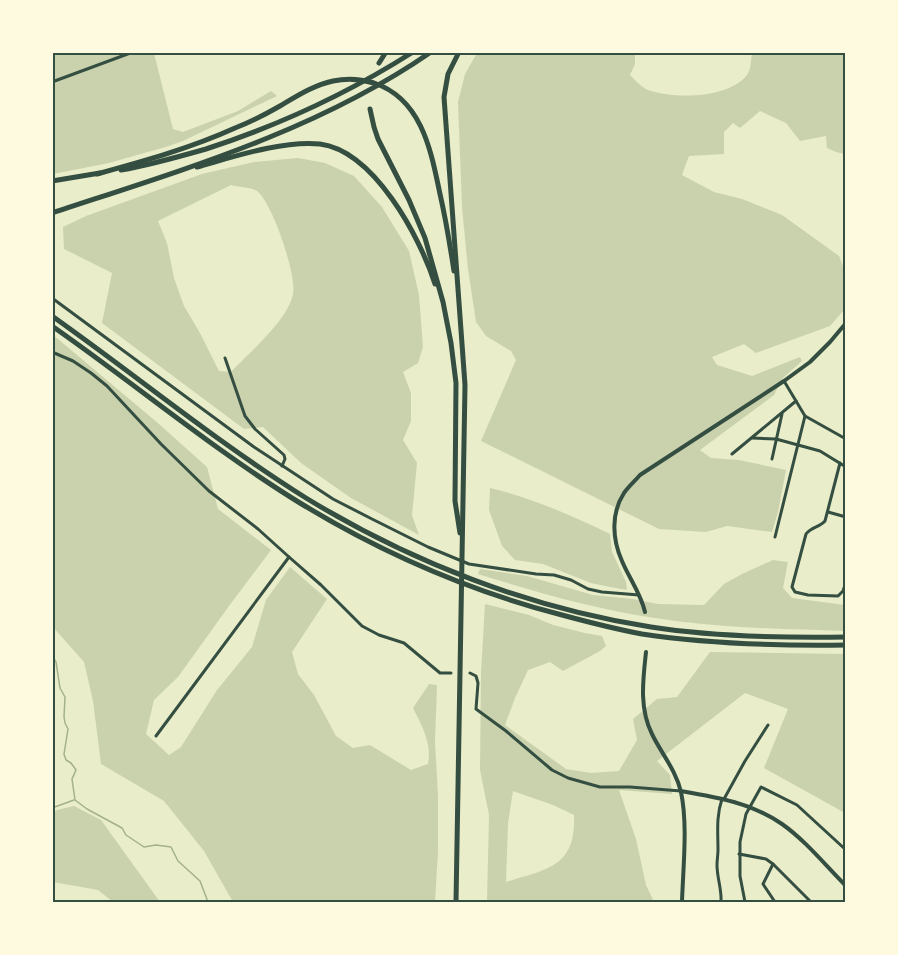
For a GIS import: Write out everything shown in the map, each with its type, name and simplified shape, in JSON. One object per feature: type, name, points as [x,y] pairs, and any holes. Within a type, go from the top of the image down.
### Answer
[{"type":"highway","points":[[380,63],[386,52]]},
{"type":"highway","points":[[52,181],[128,169],[182,156],[252,133],[356,87],[413,52]]},
{"type":"highway","points":[[53,213],[253,144],[306,122],[358,97],[431,52]]},
{"type":"highway","points":[[456,903],[465,407],[464,364],[444,97],[448,74],[459,52]]},
{"type":"highway","points":[[97,174],[213,138],[260,117],[311,88],[323,84],[343,79],[369,82],[391,91],[404,101],[417,118],[436,172],[452,258],[461,326]]},
{"type":"highway","points":[[370,109],[378,139],[409,200],[425,238],[438,281],[456,383],[455,501],[462,554]]},
{"type":"highway","points":[[155,179],[280,146],[308,143],[342,150],[370,172],[392,199],[410,227],[434,280],[446,321]]},
{"type":"highway","points":[[52,316],[242,455],[306,498],[412,555],[470,579],[544,603],[651,627],[743,636],[846,638]]},
{"type":"highway","points":[[52,326],[245,467],[300,503],[410,562],[467,586],[536,609],[640,633],[735,644],[846,645]]},
{"type":"street","points":[[52,82],[133,52]]},
{"type":"street","points":[[52,298],[282,466],[333,499],[400,533],[454,559],[477,566],[554,575],[571,580],[588,589],[639,595]]},
{"type":"street","points":[[645,612],[616,543],[615,516],[626,491],[640,475],[810,362],[846,324]]},
{"type":"street","points":[[52,352],[73,361],[107,387],[209,491],[289,556],[362,626],[379,635],[404,643],[440,673],[451,673]]},
{"type":"street","points":[[225,358],[245,416],[255,429],[284,455],[282,466]]},
{"type":"street","points":[[784,381],[805,416],[846,439]]},
{"type":"street","points":[[732,454],[796,401]]},
{"type":"street","points":[[772,459],[782,413]]},
{"type":"street","points":[[775,537],[805,416]]},
{"type":"street","points":[[752,438],[776,439],[820,451],[846,467]]},
{"type":"street","points":[[840,464],[825,521],[822,525],[808,530],[792,587],[795,592],[808,595],[838,596],[843,591],[846,582]]},
{"type":"street","points":[[828,513],[846,517]]},
{"type":"street","points":[[156,736],[289,556]]},
{"type":"street","points":[[646,652],[643,684],[643,707],[646,721],[676,776],[681,791],[684,840],[682,903]]},
{"type":"street","points":[[470,673],[476,676],[478,683],[476,709],[506,730],[552,770],[568,778],[600,787],[681,791],[723,799],[749,807],[783,825],[798,837],[846,886]]},
{"type":"street","points":[[721,903],[717,865],[719,809],[768,725]]},
{"type":"street","points":[[745,903],[740,876],[740,842],[746,814],[761,787],[797,804],[846,850]]},
{"type":"street","points":[[739,854],[766,859],[811,903]]},
{"type":"street","points":[[773,864],[763,884],[775,903]]},
{"type":"green space","points":[[53,53],[154,53],[173,129],[183,132],[238,111],[271,91],[277,96],[169,146],[109,163],[53,174]]},
{"type":"green space","points":[[477,53],[635,53],[635,64],[630,75],[641,85],[659,93],[686,96],[714,93],[738,83],[748,73],[752,53],[845,53],[845,154],[827,148],[826,136],[800,141],[786,123],[760,111],[740,128],[733,123],[724,132],[724,154],[689,156],[682,175],[714,192],[742,199],[782,215],[839,256],[845,271],[845,309],[830,326],[756,353],[744,344],[712,357],[717,365],[752,376],[800,357],[802,361],[783,378],[774,395],[700,450],[711,458],[739,460],[786,470],[772,532],[727,526],[706,532],[659,529],[481,441],[516,360],[511,351],[486,336],[476,322],[468,269],[462,207],[458,102],[465,74]]},
{"type":"green space","points":[[298,158],[325,163],[354,176],[382,207],[409,251],[419,295],[423,347],[418,363],[403,372],[411,393],[411,421],[403,440],[417,463],[412,515],[419,535],[351,498],[301,463],[263,427],[244,429],[102,323],[112,273],[64,249],[63,227],[86,216],[202,174],[254,162]],"holes":[[[231,185],[257,191],[270,209],[287,256],[293,285],[290,304],[284,314],[231,372],[219,371],[184,306],[174,278],[167,243],[158,221]]]},
{"type":"green space","points":[[52,334],[207,467],[218,509],[271,550],[178,677],[154,700],[146,734],[169,755],[181,747],[217,690],[252,647],[266,600],[290,567],[327,599],[292,652],[298,674],[314,695],[336,736],[353,748],[370,745],[411,770],[428,764],[429,749],[423,728],[413,708],[429,684],[437,685],[435,742],[438,851],[435,902],[233,902],[204,851],[164,801],[101,764],[93,701],[84,662],[53,627]]},
{"type":"green space","points":[[490,488],[520,496],[610,534],[612,552],[626,582],[627,590],[591,583],[543,564],[515,560],[502,546],[489,510]]},
{"type":"green space","points":[[773,560],[788,562],[783,588],[792,598],[845,605],[845,631],[726,626],[655,618],[565,599],[478,574],[480,569],[527,576],[593,595],[658,604],[704,605],[724,584]]},
{"type":"green space","points":[[485,604],[529,615],[553,625],[602,636],[606,646],[563,671],[550,662],[528,670],[505,725],[566,769],[591,773],[619,771],[637,740],[633,719],[657,699],[677,697],[710,652],[845,654],[845,813],[764,768],[788,709],[745,693],[657,761],[670,775],[672,794],[619,790],[636,839],[646,885],[654,902],[487,902],[489,815],[480,770],[481,673]],"holes":[[[513,791],[574,815],[570,846],[564,856],[546,869],[506,882],[508,823]]]},
{"type":"green space","points":[[74,806],[101,820],[160,902],[113,902],[98,890],[53,882],[53,813]]},
{"type":"waterway","points":[[52,655],[56,662],[60,688],[65,697],[64,717],[68,729],[64,754],[66,760],[76,770],[72,779],[75,800],[122,828],[126,835],[144,847],[156,845],[171,847],[178,861],[200,881],[208,902]]},
{"type":"waterway","points":[[52,808],[74,800]]}]
